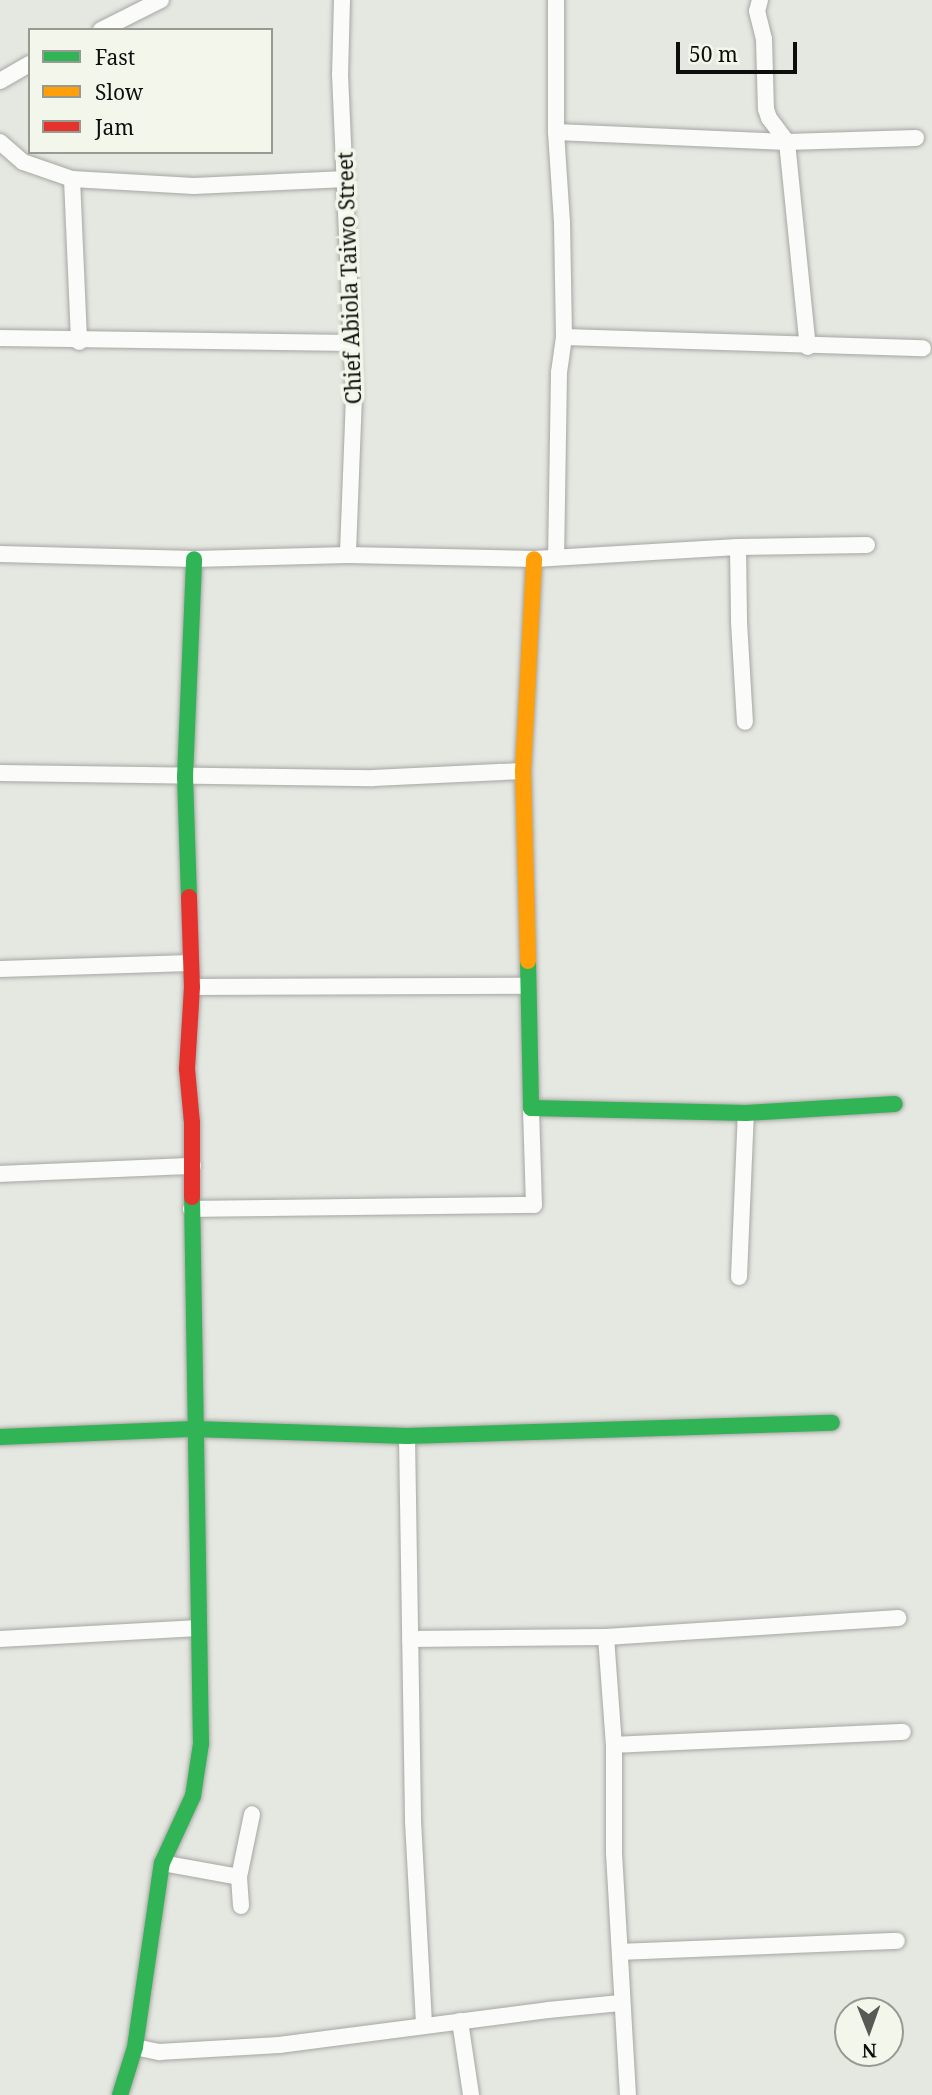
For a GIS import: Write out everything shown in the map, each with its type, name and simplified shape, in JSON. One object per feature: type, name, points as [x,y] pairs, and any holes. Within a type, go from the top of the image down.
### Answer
[{"type":"street","points":[[105,28],[161,0]]},
{"type":"street","name":"Chief Abiola Taiwo Street","points":[[342,0],[340,74],[354,396],[348,555]]},
{"type":"street","points":[[556,0],[556,132],[562,222],[564,337],[559,372],[556,555]]},
{"type":"street","points":[[760,0],[757,11],[764,39],[766,109],[788,142],[808,347]]},
{"type":"street","points":[[0,81],[28,65]]},
{"type":"street","points":[[556,132],[788,142],[916,138]]},
{"type":"street","points":[[0,142],[23,162],[72,179],[194,186],[346,179]]},
{"type":"street","points":[[72,179],[79,341]]},
{"type":"street","points":[[564,337],[808,347],[923,348]]},
{"type":"street","points":[[0,338],[351,344]]},
{"type":"street","points":[[0,554],[194,559],[348,555],[534,559],[556,555],[738,547],[867,545]]},
{"type":"street","points":[[738,547],[745,722]]},
{"type":"street","points":[[120,2095],[135,2047],[162,1863],[193,1796],[201,1744],[194,1429],[191,1209],[193,1166],[187,1069],[192,986],[184,776],[194,559]]},
{"type":"street","points":[[191,1209],[534,1205],[526,986],[523,771],[534,559]]},
{"type":"street","points":[[0,773],[373,778],[523,771]]},
{"type":"street","points":[[0,970],[191,963]]},
{"type":"street","points":[[192,986],[526,986]]},
{"type":"street","points":[[531,1108],[746,1113],[895,1104]]},
{"type":"street","points":[[739,1277],[746,1113]]},
{"type":"street","points":[[0,1174],[193,1166]]},
{"type":"street","points":[[0,1437],[194,1429],[407,1436],[832,1423]]},
{"type":"street","points":[[407,1436],[413,1821],[425,2026]]},
{"type":"street","points":[[410,1639],[606,1637],[898,1618]]},
{"type":"street","points":[[0,1639],[199,1628]]},
{"type":"street","points":[[606,1637],[614,1745],[621,2004],[628,2095]]},
{"type":"street","points":[[614,1745],[902,1732]]},
{"type":"street","points":[[242,1906],[239,1877],[252,1814]]},
{"type":"street","points":[[162,1863],[239,1877]]},
{"type":"street","points":[[620,1952],[897,1941]]},
{"type":"street","points":[[135,2047],[159,2052],[279,2045],[460,2021],[621,2004]]},
{"type":"street","points":[[460,2021],[471,2095]]},
{"type":"traffic: fast","points":[[189,897],[185,777],[194,559]]},
{"type":"traffic: fast","points":[[528,961],[531,1108],[746,1113],[895,1104]]},
{"type":"traffic: fast","points":[[120,2095],[135,2047],[162,1863],[193,1796],[201,1744],[192,1197]]},
{"type":"traffic: fast","points":[[0,1437],[194,1429],[407,1436],[832,1423]]},
{"type":"traffic: slow","points":[[528,961],[523,771],[534,559]]},
{"type":"traffic: jam","points":[[189,897],[192,987],[187,1069],[192,1123],[192,1197]]}]
